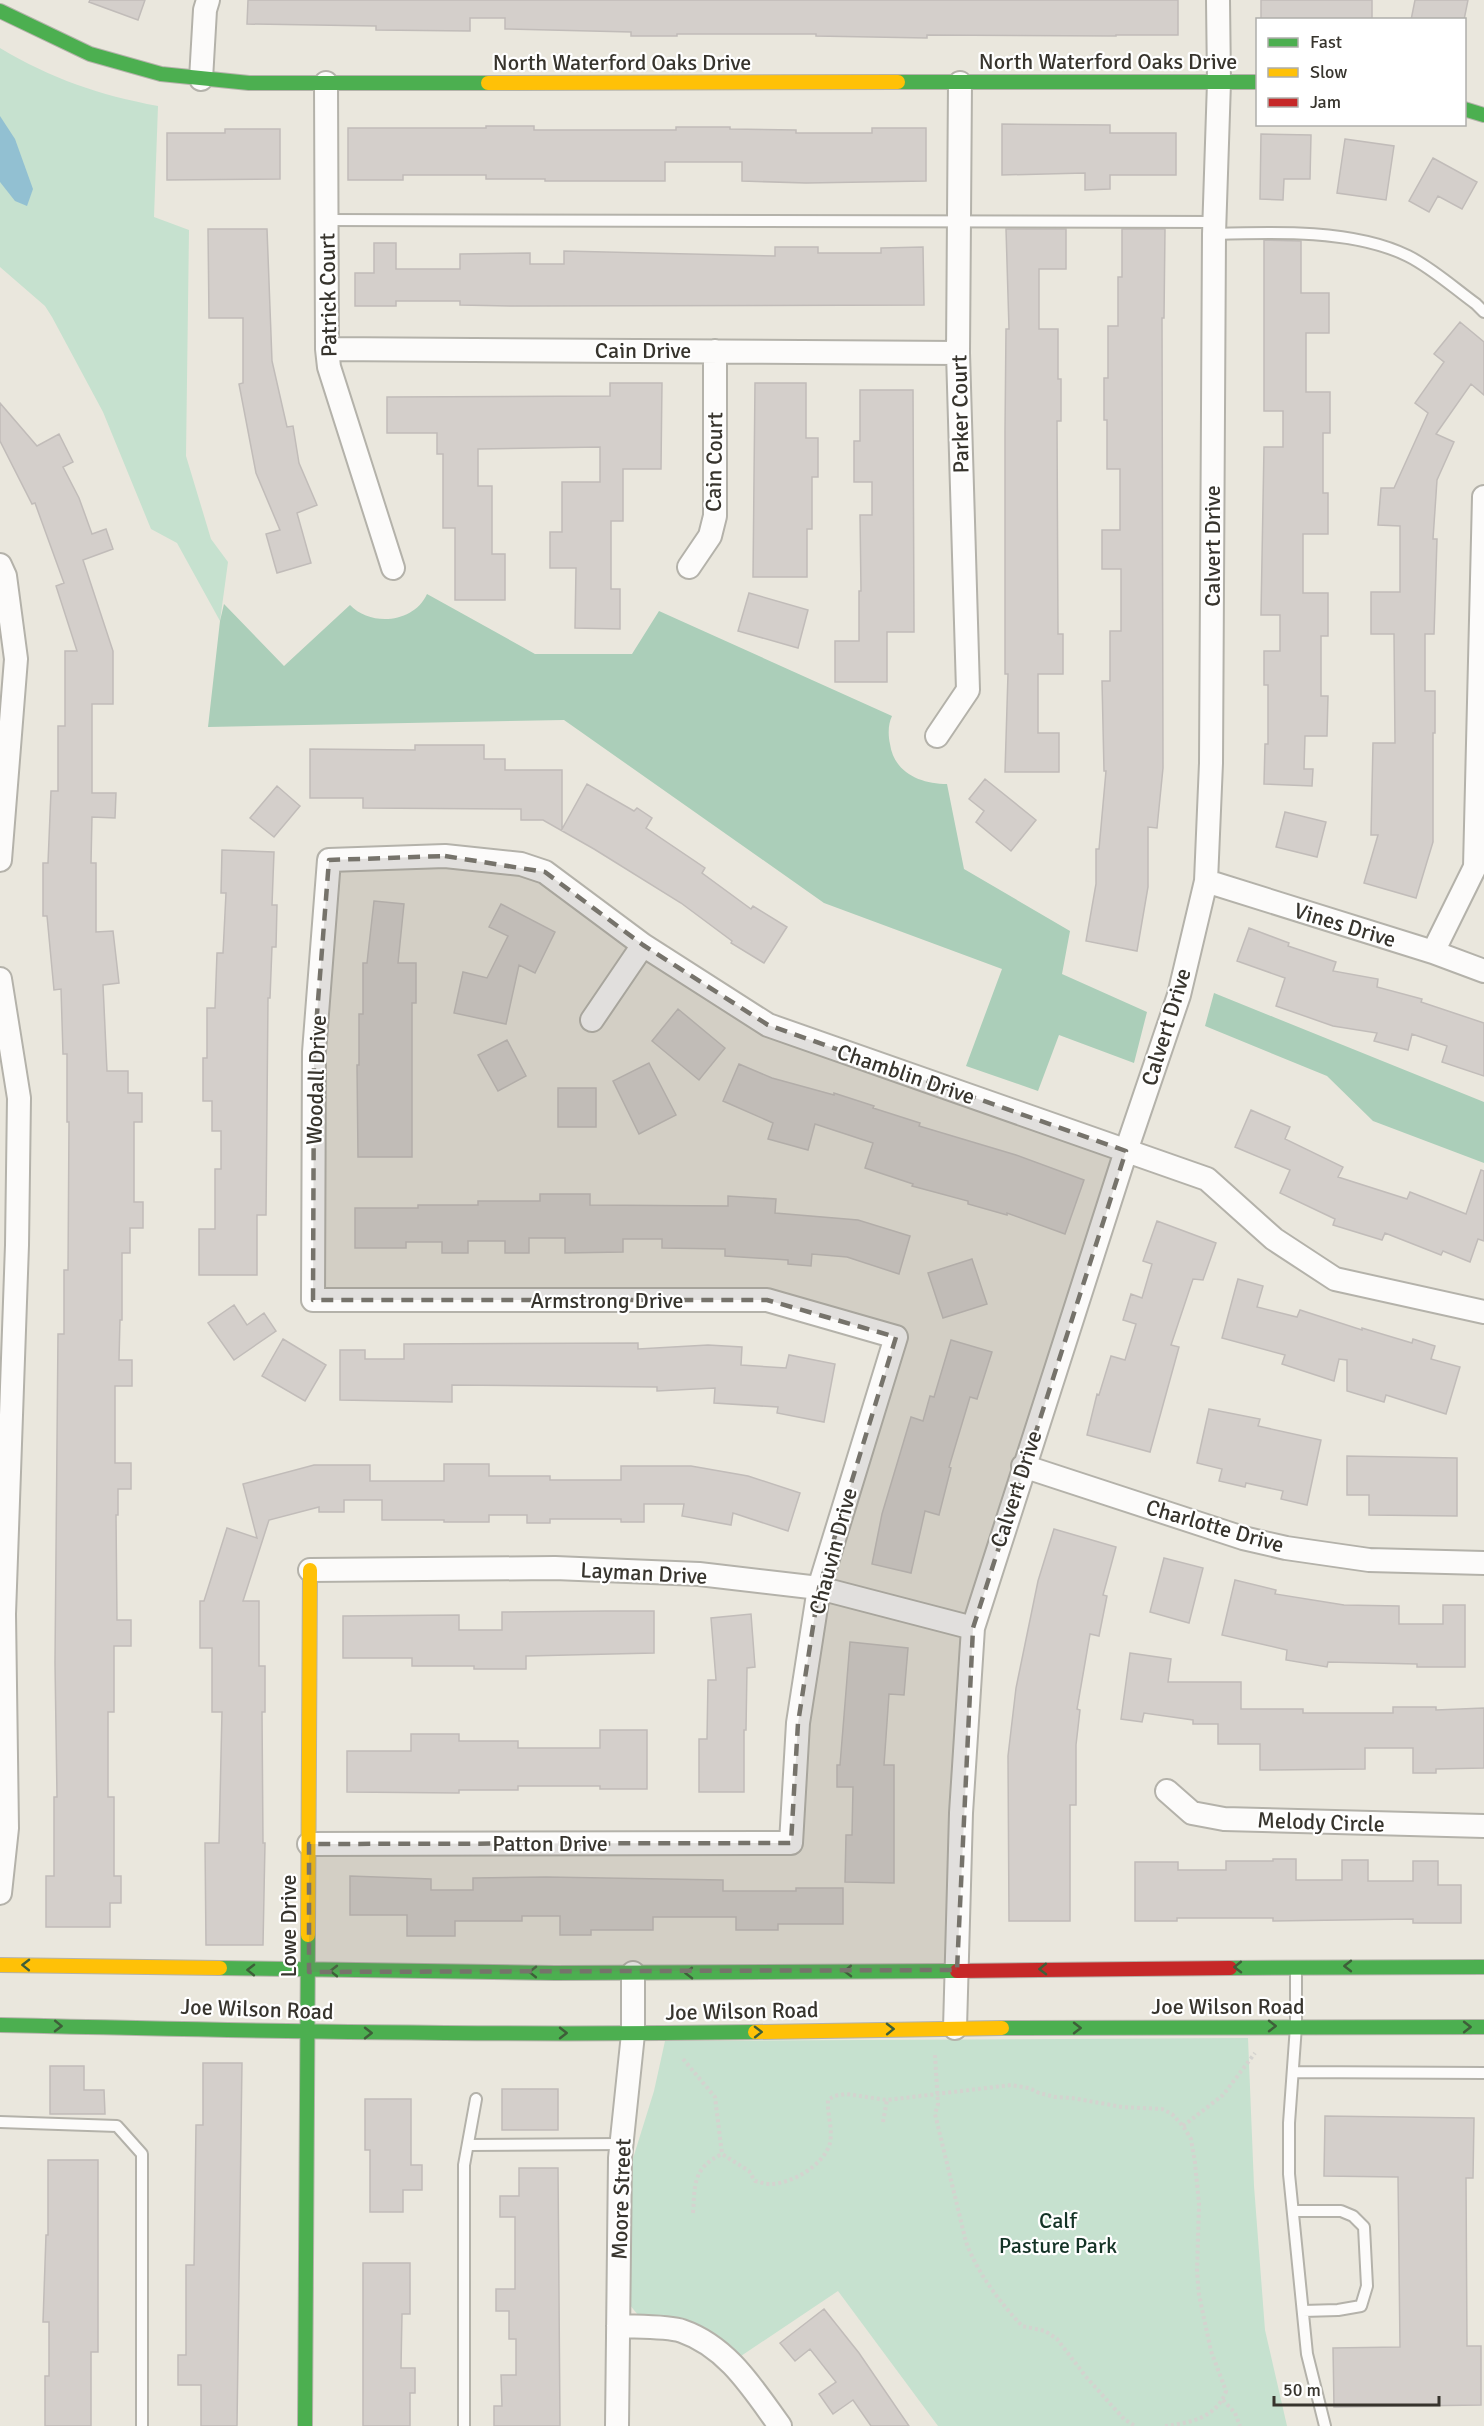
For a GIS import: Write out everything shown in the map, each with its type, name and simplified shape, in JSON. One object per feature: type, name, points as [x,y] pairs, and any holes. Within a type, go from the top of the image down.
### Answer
[{"type":"main road","name":"North Waterford Oaks Drive","points":[[0,11],[90,54],[160,74],[249,83],[1256,81]]},
{"type":"main road","points":[[1466,110],[1484,115]]},
{"type":"main road","name":"Lowe Drive","points":[[305,2426],[310,1570]]},
{"type":"main road","name":"Joe Wilson Road","points":[[0,1965],[309,1971],[633,1973],[1296,1966],[1484,1967]]},
{"type":"main road","name":"Joe Wilson Road","points":[[0,2025],[309,2032],[633,2034],[955,2028],[1484,2027]]},
{"type":"street","points":[[201,79],[205,10],[208,0]]},
{"type":"street","name":"Calvert Drive","points":[[955,2028],[961,1813],[973,1628],[1023,1466],[1179,996],[1206,881],[1211,764],[1214,228],[1219,82],[1218,0]]},
{"type":"street","name":"Parker Court","points":[[936,736],[968,690],[958,353],[961,221],[960,82]]},
{"type":"street","name":"Patrick Court","points":[[326,83],[327,349],[329,367],[393,568]]},
{"type":"street","name":"Cain Drive","points":[[327,349],[958,353]]},
{"type":"street","name":"Cain Court","points":[[689,567],[710,536],[715,516],[715,351]]},
{"type":"street","points":[[1433,952],[1475,867],[1484,497]]},
{"type":"street","points":[[0,565],[5,576],[16,659],[0,860]]},
{"type":"street","name":"Chamblin Drive","points":[[329,860],[445,856],[521,864],[545,872],[643,945],[768,1025],[1207,1179],[1274,1239],[1335,1280],[1484,1312]]},
{"type":"street","name":"Woodall Drive","points":[[313,1300],[314,1052],[329,860]]},
{"type":"street","name":"Vines Drive","points":[[1206,881],[1433,952],[1484,972]]},
{"type":"street","points":[[592,1020],[643,945]]},
{"type":"street","points":[[0,979],[19,1098],[17,1245],[2,1614],[7,1828],[0,1893]]},
{"type":"street","name":"Armstrong Drive","points":[[313,1300],[767,1300],[896,1337]]},
{"type":"street","name":"Chauvin Drive","points":[[791,1843],[798,1723],[819,1588],[896,1337]]},
{"type":"street","name":"Charlotte Drive","points":[[1023,1466],[1243,1538],[1286,1548],[1369,1560],[1484,1563]]},
{"type":"street","name":"Layman Drive","points":[[310,1570],[555,1568],[699,1574],[819,1588],[973,1628]]},
{"type":"street","name":"Melody Circle","points":[[1167,1791],[1192,1813],[1224,1819],[1484,1826]]},
{"type":"street","name":"Patton Drive","points":[[309,1844],[791,1843]]},
{"type":"street","name":"Moore Street","points":[[617,2426],[622,2144],[633,2034],[633,1973]]},
{"type":"street","points":[[618,2326],[681,2330],[703,2341],[736,2366],[780,2426]]},
{"type":"lane","points":[[326,220],[961,221],[1276,231],[1380,244],[1410,257],[1484,312]]},
{"type":"lane","points":[[1296,1966],[1296,2026],[1289,2123],[1289,2174],[1307,2354],[1325,2426]]},
{"type":"lane","points":[[1293,2072],[1484,2073]]},
{"type":"lane","points":[[464,2426],[464,2165],[476,2099]]},
{"type":"lane","points":[[0,2122],[117,2126],[142,2154],[142,2426]]},
{"type":"lane","points":[[468,2145],[622,2144]]},
{"type":"lane","points":[[1293,2211],[1341,2211],[1353,2216],[1364,2227],[1367,2286],[1361,2306],[1338,2310],[1303,2311]]},
{"type":"path","points":[[934,2048],[938,2104],[935,2114],[966,2242],[973,2261],[987,2283],[1022,2326],[1045,2331],[1057,2339],[1094,2386],[1124,2419],[1135,2426]]},
{"type":"path","points":[[1183,2126],[1223,2095],[1258,2049]]},
{"type":"path","points":[[679,2054],[715,2097],[722,2154],[748,2171],[756,2181],[770,2184],[791,2179],[807,2171],[823,2157],[830,2143],[828,2100],[834,2096],[846,2094],[887,2100],[1011,2085],[1029,2088],[1055,2097],[1122,2108],[1162,2109],[1172,2114],[1191,2139],[1199,2223],[1197,2272],[1199,2295],[1211,2351],[1226,2391],[1223,2400],[1209,2413],[1196,2420],[1165,2426]]},
{"type":"path","points":[[883,2122],[887,2100]]},
{"type":"path","points":[[693,2213],[696,2179],[701,2168],[708,2161],[722,2154]]},
{"type":"path","points":[[1223,2400],[1235,2413],[1240,2426]]},
{"type":"highlighted area","points":[[445,856],[545,872],[643,945],[768,1025],[1126,1151],[973,1628],[957,1970],[309,1972],[309,1844],[791,1843],[798,1723],[819,1588],[896,1337],[767,1300],[313,1300],[314,1052],[329,860]]},
{"type":"green space","points":[[0,48],[38,69],[76,84],[116,97],[158,106],[154,217],[189,230],[186,456],[211,539],[228,562],[220,621],[177,543],[151,529],[103,412],[52,317],[45,306],[0,267]]},
{"type":"green space","points":[[427,594],[535,654],[632,654],[659,611],[892,716],[889,737],[897,762],[910,775],[919,779],[947,784],[964,869],[1070,931],[1062,974],[1147,1012],[1134,1063],[1059,1035],[1038,1091],[966,1066],[1002,969],[824,903],[564,720],[208,727],[224,604],[284,666],[350,605],[369,617],[392,619],[412,611],[421,604]]},
{"type":"green space","points":[[1214,993],[1484,1102],[1484,1163],[1373,1121],[1327,1076],[1205,1026]]},
{"type":"green space","name":"Calf Pasture Park","points":[[1248,2038],[1254,2186],[1265,2330],[1287,2426],[938,2426],[838,2291],[741,2356],[714,2339],[639,2316],[628,2303],[630,2168],[654,2091],[665,2041]]},
{"type":"water","points":[[0,116],[15,139],[33,189],[27,206],[15,201],[0,182]]},
{"type":"building","points":[[90,0],[145,0],[138,20],[89,2]]},
{"type":"building","points":[[248,0],[1178,0],[1178,35],[927,35],[927,38],[816,36],[816,34],[631,36],[631,32],[505,29],[505,18],[470,18],[470,31],[376,30],[376,26],[247,24]]},
{"type":"building","points":[[1261,0],[1372,0],[1372,18],[1261,18]]},
{"type":"building","points":[[1415,0],[1468,0],[1464,18],[1411,18]]},
{"type":"building","points":[[1002,124],[1110,125],[1110,133],[1176,133],[1176,175],[1110,175],[1110,189],[1085,190],[1085,173],[1002,175]]},
{"type":"building","points":[[486,126],[534,126],[534,130],[676,130],[676,127],[730,127],[730,129],[796,130],[796,133],[872,133],[872,128],[926,128],[926,181],[806,183],[742,181],[742,162],[665,162],[665,181],[545,181],[545,179],[486,179],[486,175],[403,175],[403,180],[348,180],[348,128],[486,128]]},
{"type":"building","points":[[225,129],[280,129],[280,179],[167,180],[167,133],[225,133]]},
{"type":"building","points":[[1261,134],[1311,135],[1310,179],[1284,179],[1283,200],[1260,199]]},
{"type":"building","points":[[1345,139],[1394,146],[1386,200],[1337,193]]},
{"type":"building","points":[[1433,158],[1477,182],[1462,209],[1438,196],[1429,212],[1409,201]]},
{"type":"building","points":[[208,229],[267,229],[272,361],[287,427],[293,426],[299,463],[317,505],[297,513],[311,563],[277,573],[266,534],[280,530],[256,473],[239,384],[243,383],[243,318],[209,318]]},
{"type":"building","points":[[1006,229],[1066,229],[1066,269],[1039,269],[1039,329],[1058,329],[1058,379],[1061,379],[1061,421],[1057,421],[1058,634],[1063,634],[1063,674],[1038,674],[1038,733],[1059,733],[1059,772],[1005,772],[1008,674],[1005,674],[1005,432],[1006,329],[1009,329]]},
{"type":"building","points":[[1122,229],[1165,229],[1164,318],[1162,318],[1163,768],[1157,828],[1148,827],[1148,887],[1137,951],[1086,941],[1096,884],[1096,849],[1099,849],[1106,771],[1104,771],[1102,681],[1110,681],[1110,631],[1121,631],[1121,569],[1102,569],[1102,530],[1120,530],[1120,469],[1107,469],[1104,378],[1108,378],[1108,326],[1118,326],[1118,277],[1122,277]]},
{"type":"building","points":[[1264,240],[1301,241],[1301,293],[1329,293],[1329,333],[1306,333],[1306,392],[1330,392],[1330,433],[1323,433],[1323,493],[1328,493],[1328,534],[1303,534],[1303,593],[1328,593],[1328,636],[1321,636],[1321,696],[1328,696],[1327,736],[1305,736],[1304,769],[1313,769],[1312,786],[1264,784],[1265,744],[1268,744],[1268,685],[1264,685],[1264,651],[1280,651],[1280,615],[1261,615],[1264,447],[1283,447],[1283,411],[1264,411]]},
{"type":"building","points":[[374,243],[396,243],[396,269],[460,269],[460,254],[530,253],[530,264],[564,264],[564,251],[775,256],[775,247],[818,247],[818,253],[881,253],[881,248],[923,247],[924,305],[512,306],[460,305],[460,301],[396,301],[396,306],[355,306],[355,273],[374,273]]},
{"type":"building","points":[[1460,322],[1484,342],[1484,395],[1471,384],[1436,434],[1454,442],[1437,480],[1433,539],[1437,539],[1434,634],[1425,634],[1425,691],[1435,691],[1433,842],[1416,898],[1364,883],[1378,835],[1371,835],[1373,743],[1395,743],[1394,634],[1371,634],[1371,592],[1400,592],[1400,526],[1378,525],[1381,488],[1394,488],[1428,413],[1415,403],[1444,362],[1434,354]]},
{"type":"building","points":[[610,383],[662,383],[661,469],[623,469],[623,521],[611,521],[611,589],[620,589],[620,629],[575,628],[576,568],[550,568],[550,532],[562,532],[562,482],[600,482],[600,447],[478,449],[478,486],[492,486],[492,554],[505,554],[505,600],[455,600],[455,528],[443,528],[443,454],[437,454],[437,433],[387,433],[387,397],[610,396]]},
{"type":"building","points":[[755,383],[806,383],[806,438],[818,438],[818,477],[812,477],[812,529],[807,529],[807,577],[753,577]]},
{"type":"building","points":[[860,390],[913,390],[914,632],[887,632],[887,682],[835,682],[835,641],[859,641],[860,515],[872,515],[872,482],[854,482],[854,441],[860,441]]},
{"type":"building","points":[[0,403],[37,446],[59,434],[73,462],[63,467],[79,498],[92,534],[106,529],[113,549],[83,560],[113,651],[113,704],[92,704],[92,793],[116,793],[115,818],[92,817],[91,863],[96,863],[96,932],[113,931],[119,983],[103,985],[107,1071],[128,1071],[128,1093],[142,1093],[142,1122],[134,1122],[134,1202],[143,1202],[143,1228],[130,1228],[130,1253],[122,1253],[122,1320],[120,1320],[119,1360],[132,1360],[132,1386],[115,1386],[115,1463],[131,1463],[131,1489],[118,1489],[118,1515],[116,1515],[117,1620],[131,1620],[131,1646],[114,1646],[114,1712],[108,1712],[108,1797],[114,1797],[114,1876],[121,1876],[121,1903],[110,1903],[110,1927],[46,1927],[46,1876],[54,1876],[54,1797],[57,1797],[55,1663],[58,1334],[64,1334],[64,1270],[68,1270],[69,1122],[67,1122],[67,1054],[63,1054],[61,989],[54,990],[47,916],[43,916],[43,863],[48,863],[51,791],[58,791],[58,726],[65,726],[65,651],[77,651],[56,586],[64,583],[35,503],[32,504],[0,441]]},
{"type":"building","points":[[749,593],[808,610],[798,648],[738,631]]},
{"type":"building","points":[[415,745],[484,745],[484,759],[505,759],[505,770],[562,770],[562,829],[587,784],[634,811],[637,808],[652,818],[646,828],[705,868],[702,873],[751,909],[753,906],[787,927],[764,963],[731,943],[732,941],[681,903],[594,849],[543,820],[521,820],[521,809],[363,808],[363,798],[310,798],[310,749],[415,750]]},
{"type":"building","points":[[985,779],[1036,820],[1011,851],[976,822],[984,811],[969,799]]},
{"type":"building","points":[[277,786],[300,806],[274,837],[250,818]]},
{"type":"building","points":[[1285,812],[1326,822],[1317,857],[1276,847]]},
{"type":"building","points":[[222,850],[274,852],[272,905],[277,905],[276,947],[272,947],[270,998],[268,998],[266,1215],[257,1215],[257,1275],[199,1275],[199,1229],[215,1229],[215,1169],[221,1169],[221,1131],[212,1131],[212,1101],[203,1101],[203,1058],[207,1058],[207,1008],[215,1008],[217,953],[223,953],[226,893],[221,893]]},
{"type":"building","points":[[374,901],[404,904],[398,963],[416,963],[416,1003],[412,1003],[412,1157],[358,1157],[359,1014],[363,1014],[363,963],[367,963]]},
{"type":"building","points":[[501,904],[555,932],[535,973],[519,965],[506,1024],[454,1013],[463,972],[487,978],[508,936],[489,927]]},
{"type":"building","points":[[1249,928],[1289,943],[1288,946],[1336,962],[1333,971],[1378,979],[1377,987],[1422,999],[1421,1002],[1484,1023],[1484,1076],[1442,1062],[1447,1046],[1412,1034],[1408,1050],[1374,1041],[1377,1033],[1333,1026],[1276,1006],[1285,978],[1237,961]]},
{"type":"building","points":[[678,1009],[725,1048],[699,1080],[652,1041]]},
{"type":"building","points":[[507,1040],[526,1076],[498,1091],[478,1055]]},
{"type":"building","points":[[649,1063],[676,1115],[639,1134],[613,1081]]},
{"type":"building","points":[[739,1064],[772,1078],[834,1095],[834,1093],[874,1106],[873,1108],[920,1123],[919,1126],[1016,1155],[1084,1180],[1065,1234],[1007,1213],[1007,1215],[968,1204],[968,1201],[912,1186],[913,1184],[865,1168],[873,1143],[815,1124],[808,1150],[768,1139],[773,1123],[723,1101]]},
{"type":"building","points":[[558,1088],[596,1088],[596,1127],[558,1127]]},
{"type":"building","points":[[1251,1110],[1290,1127],[1285,1139],[1343,1167],[1338,1177],[1407,1199],[1410,1192],[1466,1214],[1481,1170],[1484,1171],[1484,1241],[1478,1239],[1470,1262],[1443,1251],[1441,1255],[1385,1233],[1382,1240],[1333,1225],[1335,1219],[1280,1193],[1290,1170],[1235,1147]]},
{"type":"building","points":[[540,1194],[590,1194],[590,1205],[728,1206],[728,1196],[776,1199],[775,1213],[858,1220],[910,1236],[899,1274],[847,1257],[812,1254],[811,1266],[788,1264],[788,1260],[725,1256],[725,1249],[662,1248],[662,1239],[623,1239],[623,1252],[565,1253],[565,1238],[529,1238],[529,1253],[505,1253],[505,1241],[468,1241],[468,1253],[442,1253],[442,1242],[406,1242],[406,1248],[355,1248],[355,1208],[418,1208],[418,1205],[478,1205],[478,1201],[540,1201]]},
{"type":"building","points":[[1157,1221],[1216,1243],[1203,1280],[1193,1279],[1171,1345],[1179,1347],[1150,1452],[1087,1435],[1097,1394],[1099,1395],[1111,1356],[1125,1360],[1136,1324],[1123,1320],[1131,1294],[1142,1298],[1152,1264],[1143,1261]]},
{"type":"building","points":[[972,1259],[987,1304],[943,1318],[928,1273]]},
{"type":"building","points":[[1238,1279],[1263,1286],[1257,1307],[1297,1317],[1300,1310],[1362,1330],[1362,1328],[1412,1343],[1413,1339],[1435,1346],[1431,1359],[1460,1367],[1446,1414],[1386,1395],[1384,1402],[1347,1391],[1347,1360],[1339,1359],[1334,1381],[1282,1364],[1285,1355],[1222,1338]]},
{"type":"building","points":[[234,1305],[247,1325],[264,1313],[276,1331],[234,1360],[208,1323]]},
{"type":"building","points":[[283,1339],[326,1365],[305,1401],[262,1376]]},
{"type":"building","points":[[951,1340],[992,1352],[977,1399],[970,1397],[949,1467],[951,1468],[939,1515],[925,1511],[911,1573],[872,1564],[882,1514],[911,1417],[923,1421],[930,1396],[934,1397]]},
{"type":"building","points":[[638,1343],[638,1349],[708,1345],[742,1347],[741,1365],[786,1368],[789,1355],[835,1364],[824,1422],[777,1413],[778,1407],[714,1403],[715,1388],[657,1391],[657,1387],[452,1385],[452,1402],[340,1400],[340,1350],[365,1350],[365,1359],[404,1359],[404,1344]]},
{"type":"building","points":[[1209,1409],[1260,1419],[1258,1426],[1321,1440],[1307,1505],[1281,1499],[1283,1491],[1246,1483],[1245,1487],[1219,1481],[1222,1469],[1197,1463]]},
{"type":"building","points":[[1347,1456],[1457,1458],[1457,1516],[1369,1515],[1369,1495],[1347,1495]]},
{"type":"building","points":[[444,1464],[489,1464],[489,1476],[550,1476],[550,1480],[621,1480],[621,1466],[691,1466],[748,1476],[800,1493],[788,1531],[733,1513],[731,1525],[682,1516],[684,1504],[644,1504],[644,1522],[621,1522],[621,1519],[550,1519],[550,1523],[527,1523],[527,1515],[489,1515],[489,1522],[382,1520],[382,1500],[344,1500],[344,1512],[319,1512],[319,1507],[269,1520],[243,1601],[259,1601],[259,1666],[265,1666],[265,1712],[262,1712],[263,1843],[265,1843],[263,1945],[206,1945],[205,1843],[219,1843],[222,1712],[212,1712],[212,1648],[200,1648],[200,1601],[204,1601],[227,1528],[257,1538],[243,1484],[314,1465],[370,1465],[370,1481],[444,1481]]},
{"type":"building","points":[[1054,1529],[1116,1547],[1103,1595],[1107,1596],[1099,1636],[1090,1634],[1077,1709],[1080,1710],[1076,1745],[1076,1805],[1070,1805],[1070,1921],[1009,1921],[1008,1756],[1016,1688],[1038,1581]]},
{"type":"building","points":[[1164,1558],[1203,1568],[1189,1623],[1150,1612]]},
{"type":"building","points":[[1235,1580],[1276,1590],[1275,1594],[1344,1605],[1399,1606],[1399,1624],[1443,1624],[1443,1605],[1465,1605],[1465,1667],[1328,1662],[1327,1667],[1286,1660],[1287,1650],[1222,1635]]},
{"type":"building","points":[[654,1611],[654,1653],[526,1656],[526,1669],[412,1666],[412,1658],[343,1658],[343,1616],[459,1615],[459,1630],[502,1630],[502,1612]]},
{"type":"building","points":[[751,1614],[755,1667],[747,1668],[744,1792],[699,1792],[699,1739],[707,1739],[708,1680],[716,1680],[711,1618]]},
{"type":"building","points":[[850,1642],[908,1648],[904,1695],[889,1694],[884,1765],[894,1765],[894,1883],[845,1882],[846,1835],[852,1835],[853,1787],[837,1787],[837,1765],[840,1765]]},
{"type":"building","points":[[1130,1653],[1171,1659],[1168,1682],[1241,1682],[1241,1709],[1303,1709],[1303,1713],[1393,1713],[1393,1707],[1436,1707],[1436,1710],[1484,1708],[1484,1768],[1436,1769],[1436,1773],[1413,1773],[1413,1748],[1365,1748],[1365,1769],[1260,1770],[1260,1744],[1218,1744],[1218,1724],[1193,1724],[1193,1720],[1144,1713],[1142,1722],[1121,1719]]},
{"type":"building","points":[[600,1730],[647,1730],[647,1789],[600,1789],[600,1786],[518,1786],[518,1790],[459,1790],[459,1793],[347,1792],[347,1751],[411,1751],[411,1734],[459,1734],[459,1741],[518,1741],[518,1748],[600,1748]]},
{"type":"building","points":[[1273,1859],[1296,1859],[1296,1880],[1342,1880],[1342,1860],[1368,1860],[1368,1881],[1413,1881],[1413,1861],[1438,1861],[1438,1885],[1461,1885],[1461,1923],[1413,1923],[1413,1919],[1273,1921],[1273,1918],[1177,1918],[1177,1921],[1135,1921],[1135,1862],[1178,1862],[1178,1870],[1226,1870],[1226,1861],[1273,1861]]},
{"type":"building","points":[[350,1876],[431,1879],[431,1890],[473,1890],[473,1878],[546,1877],[723,1880],[723,1891],[796,1891],[796,1888],[843,1888],[843,1924],[778,1924],[778,1930],[736,1930],[736,1917],[653,1917],[653,1930],[591,1930],[591,1935],[560,1935],[560,1916],[522,1916],[522,1921],[455,1921],[455,1936],[407,1936],[407,1915],[350,1915]]},
{"type":"building","points":[[203,2063],[242,2063],[237,2426],[201,2426],[201,2385],[178,2385],[178,2355],[186,2355],[186,2265],[194,2265],[196,2125],[203,2125]]},
{"type":"building","points":[[50,2066],[84,2066],[84,2090],[104,2090],[105,2114],[50,2114]]},
{"type":"building","points":[[502,2089],[558,2089],[558,2130],[502,2130]]},
{"type":"building","points":[[365,2099],[411,2099],[411,2165],[422,2165],[422,2190],[403,2190],[403,2212],[370,2212],[370,2150],[365,2150]]},
{"type":"building","points":[[1325,2116],[1474,2118],[1473,2178],[1466,2178],[1467,2346],[1481,2346],[1481,2405],[1334,2407],[1333,2348],[1400,2347],[1398,2177],[1324,2176]]},
{"type":"building","points":[[48,2160],[98,2160],[98,2352],[91,2352],[91,2426],[45,2426],[45,2376],[49,2376],[49,2322],[43,2322],[46,2235],[48,2235]]},
{"type":"building","points":[[519,2168],[558,2168],[560,2426],[494,2426],[494,2406],[502,2406],[501,2375],[516,2375],[516,2339],[509,2339],[509,2311],[496,2311],[496,2289],[515,2289],[515,2217],[500,2217],[500,2196],[519,2196]]},
{"type":"building","points":[[363,2263],[410,2263],[410,2314],[402,2314],[401,2368],[415,2368],[415,2393],[410,2393],[410,2426],[363,2426]]},
{"type":"building","points":[[824,2309],[859,2353],[909,2426],[871,2426],[853,2400],[833,2414],[819,2394],[836,2382],[810,2349],[795,2361],[780,2343]]},
{"type":"traffic: fast","points":[[0,11],[90,54],[161,74],[249,83],[488,83]]},
{"type":"traffic: fast","points":[[898,82],[1256,82]]},
{"type":"traffic: fast","points":[[1466,110],[1484,115]]},
{"type":"traffic: fast","points":[[305,2426],[308,1935]]},
{"type":"traffic: fast","points":[[1230,1968],[1484,1967]]},
{"type":"traffic: fast","points":[[220,1968],[555,1973],[957,1971]]},
{"type":"traffic: fast","points":[[0,2025],[472,2033],[755,2032]]},
{"type":"traffic: fast","points":[[1002,2028],[1484,2027]]},
{"type":"traffic: slow","points":[[488,83],[898,82]]},
{"type":"traffic: slow","points":[[308,1935],[310,1570]]},
{"type":"traffic: slow","points":[[0,1965],[220,1968]]},
{"type":"traffic: slow","points":[[755,2032],[1002,2028]]},
{"type":"traffic: jam","points":[[957,1971],[1230,1968]]}]
